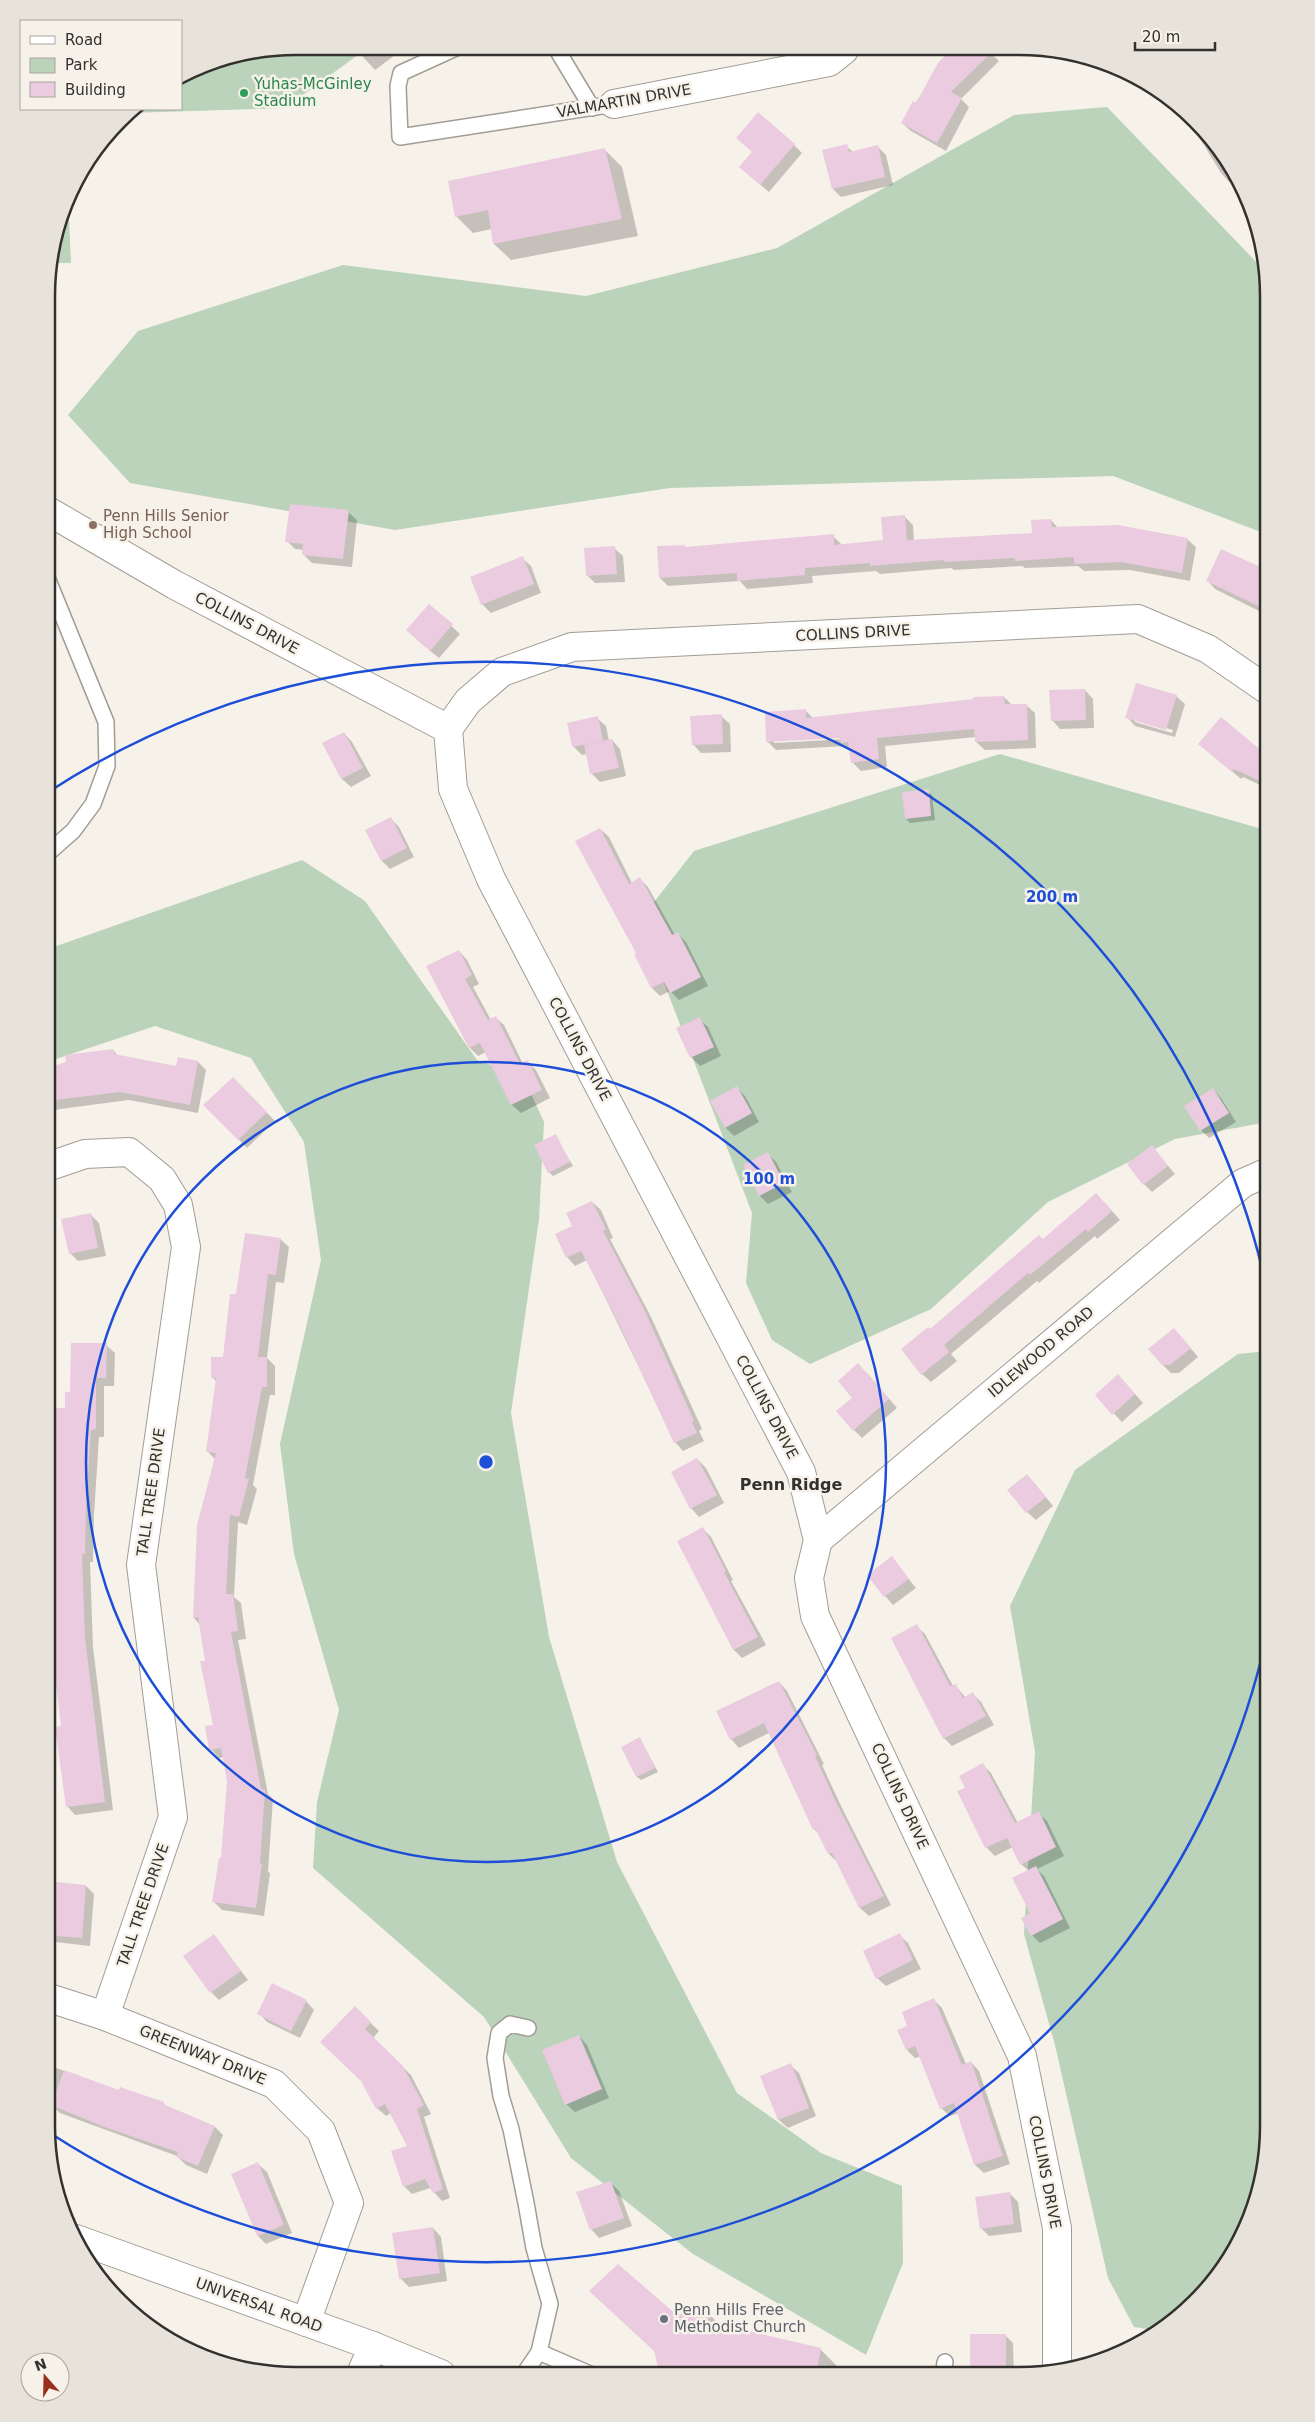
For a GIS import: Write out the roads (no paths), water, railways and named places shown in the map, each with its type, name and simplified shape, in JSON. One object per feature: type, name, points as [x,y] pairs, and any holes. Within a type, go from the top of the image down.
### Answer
[{"type":"street","name":"VALMARTIN DRIVE","points":[[603,106],[829,62],[838,55]]},
{"type":"street","name":"COLLINS DRIVE","points":[[55,515],[175,584],[448,729]]},
{"type":"street","name":"COLLINS DRIVE","points":[[1057,2364],[1057,2228],[1022,2056],[815,1616],[809,1578],[818,1540],[801,1472],[491,880],[453,789],[448,729],[468,701],[502,672],[572,647],[1138,619],[1208,649],[1260,685]]},
{"type":"street","name":"TALL TREE DRIVE","points":[[55,1164],[85,1154],[128,1152],[162,1179],[178,1205],[186,1247],[141,1565],[173,1817],[105,2016]]},
{"type":"street","name":"IDLEWOOD ROAD","points":[[818,1540],[1243,1183],[1260,1176]]},
{"type":"street","name":"GREENWAY DRIVE","points":[[55,2001],[105,2016],[274,2084],[321,2131],[349,2203],[306,2322]]},
{"type":"street","name":"UNIVERSAL ROAD","points":[[86,2243],[373,2346],[424,2367]]},
{"type":"street","points":[[365,2367],[373,2346]]},
{"type":"lane","name":"VALMARTIN DRIVE","points":[[440,55],[401,73],[398,86],[400,137],[603,106]]},
{"type":"lane","points":[[562,55],[603,106]]},
{"type":"lane","points":[[55,597],[106,722],[106,766],[93,804],[74,830],[55,847]]},
{"type":"lane","points":[[528,2028],[510,2024],[500,2033],[495,2058],[501,2096],[511,2129],[534,2248],[550,2304],[539,2352],[529,2367]]},
{"type":"lane","points":[[539,2352],[575,2367]]},
{"type":"place","name":"Yuhas-McGinley Stadium","points":[[244,93]]},
{"type":"place","name":"Penn Hills Senior High School","points":[[93,525]]},
{"type":"place","name":"Penn Hills Free Methodist Church","points":[[664,2319]]},
{"type":"district","name":"Penn Ridge","points":[[791,1484]]}]
